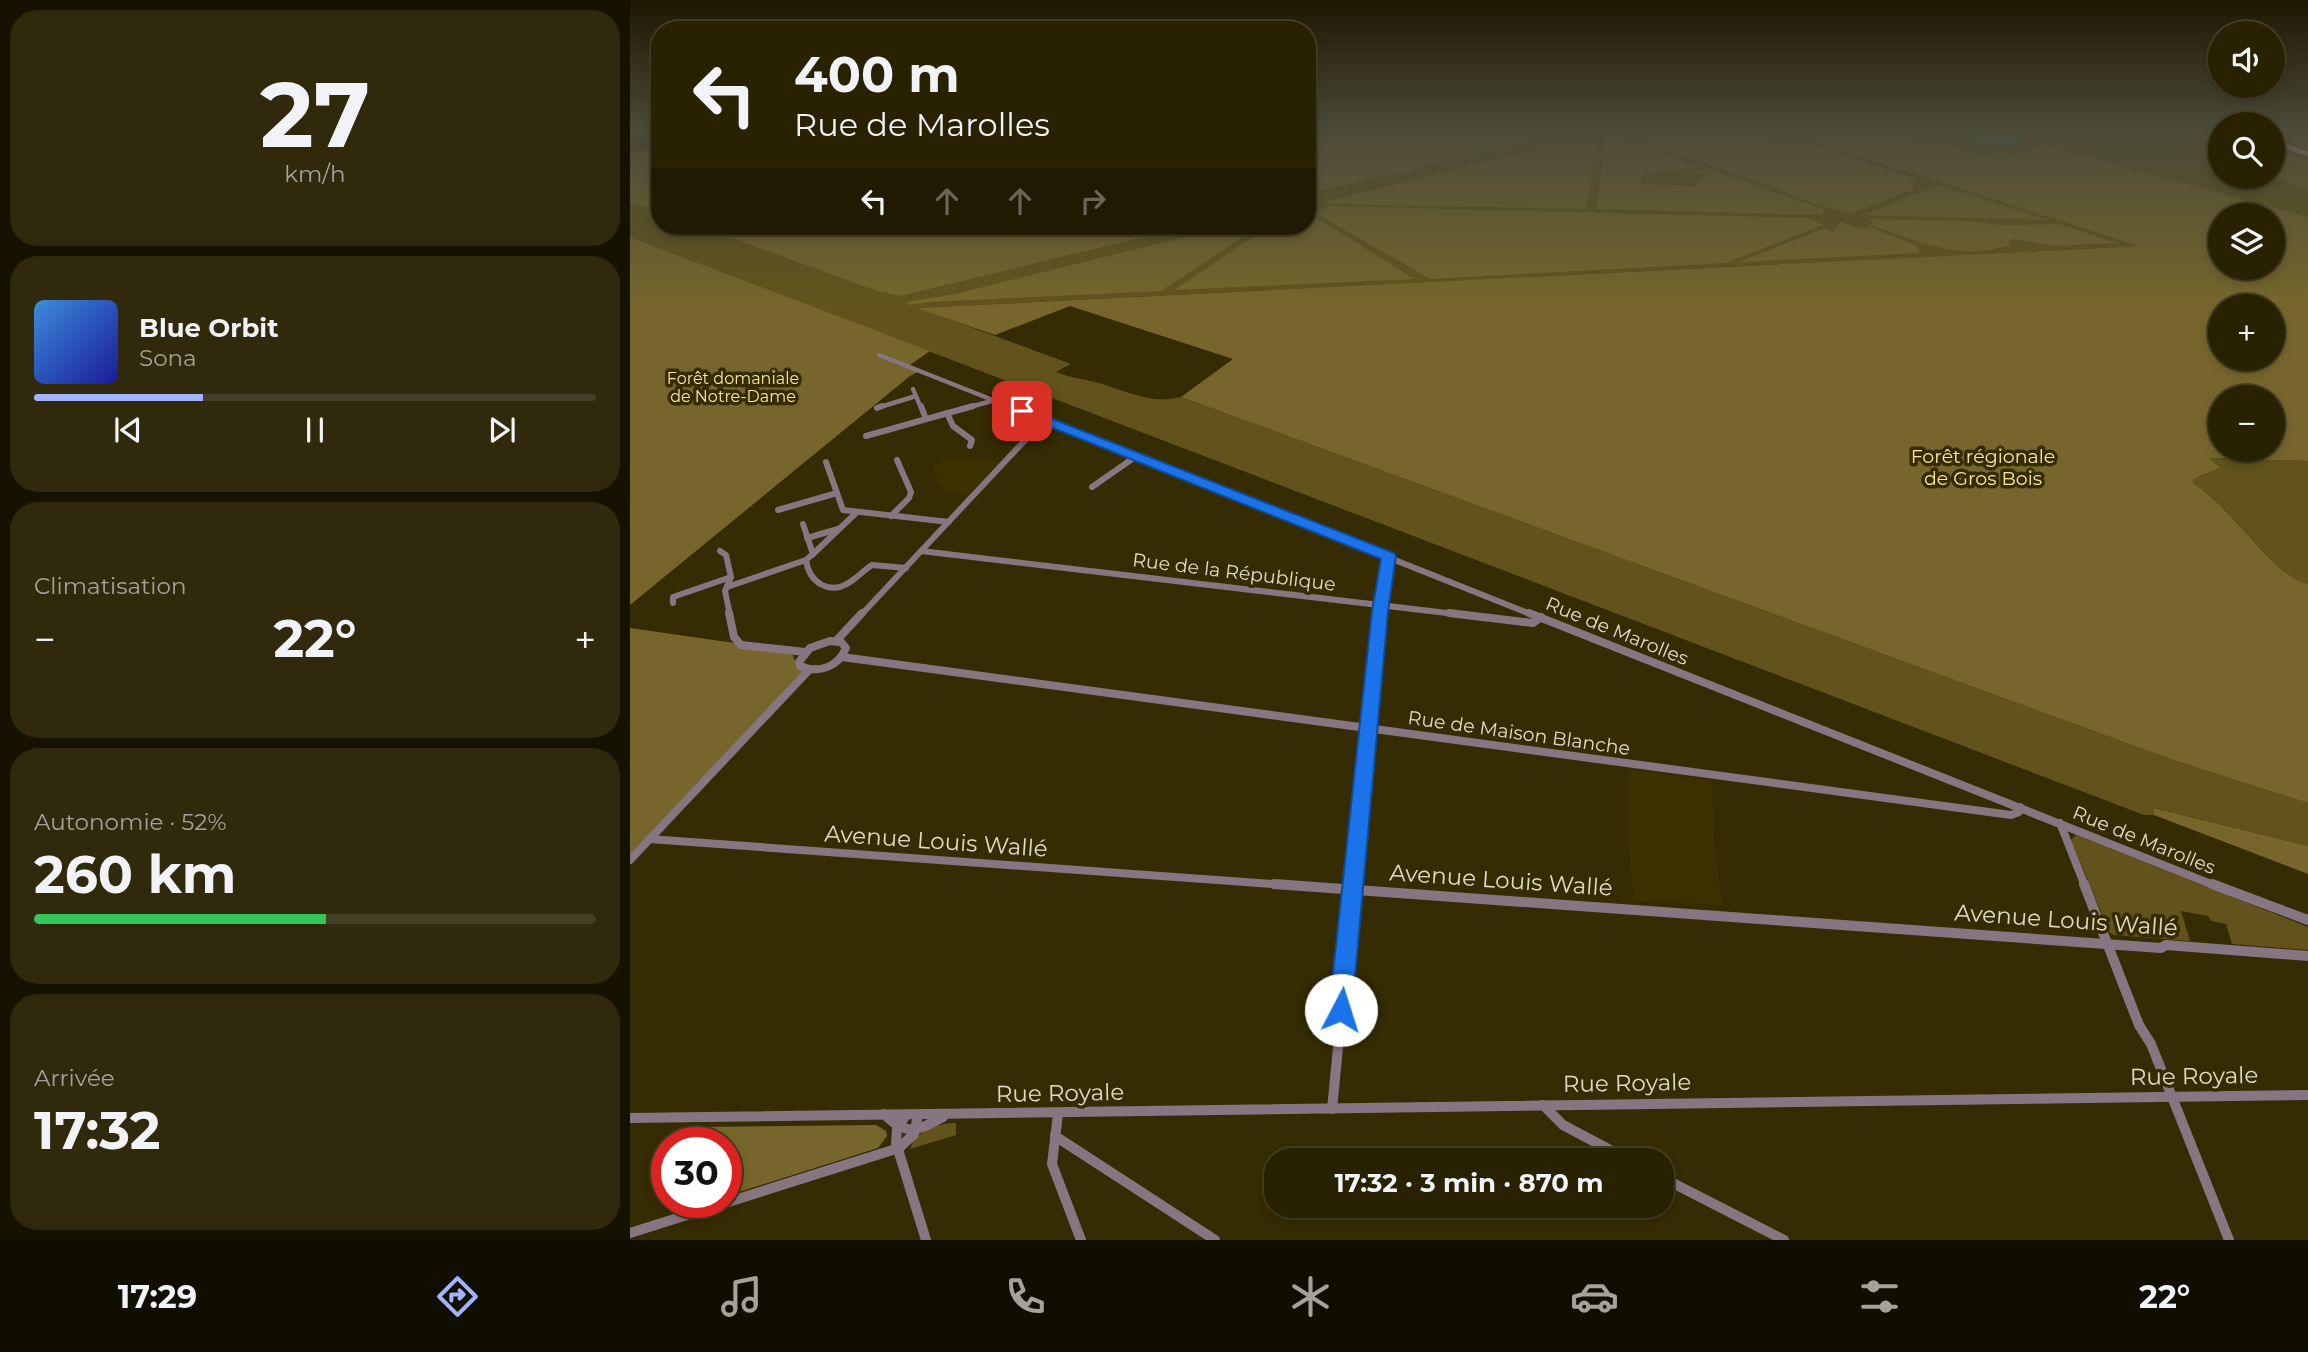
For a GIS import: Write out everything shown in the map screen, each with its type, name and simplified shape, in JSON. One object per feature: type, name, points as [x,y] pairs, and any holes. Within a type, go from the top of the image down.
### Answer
[{"type":"street","name":"Rue de Marolles","points":[[879,355],[2198,879],[2308,920]]},
{"type":"street","points":[[914,389],[926,419]]},
{"type":"street","points":[[1006,404],[1031,390]]},
{"type":"street","points":[[877,408],[916,397]]},
{"type":"street","points":[[866,436],[993,400]]},
{"type":"street","points":[[947,413],[953,426],[972,440],[970,446]]},
{"type":"street","points":[[836,641],[1044,420]]},
{"type":"street","points":[[1092,487],[1135,457]]},
{"type":"street","points":[[891,516],[909,498],[911,492],[897,460]]},
{"type":"street","points":[[826,462],[843,510],[949,522]]},
{"type":"street","points":[[778,510],[837,493]]},
{"type":"street","points":[[727,587],[806,560],[856,513]]},
{"type":"street","points":[[803,524],[813,554]]},
{"type":"street","points":[[807,538],[839,529]]},
{"type":"street","points":[[720,551],[726,555],[730,577],[725,591],[734,636],[741,645],[805,652]]},
{"type":"street","name":"Rue de la République","points":[[921,551],[1533,623],[1541,617]]},
{"type":"street","points":[[1332,1109],[1352,890],[1388,556]]},
{"type":"street","points":[[806,560],[811,579],[823,586],[835,588],[847,585],[872,565],[905,568]]},
{"type":"street","points":[[673,603],[673,597],[730,577]]},
{"type":"street","points":[[836,641],[844,645],[842,657],[831,666],[809,670],[800,666],[805,652],[823,642],[836,641]]},
{"type":"street","name":"Rue de Maison Blanche","points":[[842,657],[2011,815],[2019,812],[2020,807]]},
{"type":"street","points":[[630,860],[809,670]]},
{"type":"street","points":[[2060,823],[2139,1025],[2151,1044],[2230,1240]]},
{"type":"street","name":"Avenue Louis Wallé","points":[[649,839],[2308,956]]},
{"type":"street","name":"Rue Royale","points":[[630,1118],[2308,1096]]},
{"type":"street","points":[[1543,1105],[1563,1125],[1606,1148]]},
{"type":"street","points":[[1058,1114],[1052,1164],[1081,1240]]},
{"type":"street","points":[[884,1115],[897,1129]]},
{"type":"street","points":[[630,1233],[899,1148],[907,1143],[917,1129],[911,1115],[897,1129],[896,1143],[899,1148],[926,1240]]},
{"type":"street","name":"Rue Royale","points":[[897,1129],[906,1132],[917,1129],[946,1115]]},
{"type":"street","points":[[1055,1136],[1215,1240]]},
{"type":"street","points":[[1674,1184],[1784,1240]]},
{"type":"shaded area","points":[[630,187],[651,187],[651,235],[1316,235],[1316,187],[2285,189],[2285,187],[2308,187],[2308,238],[2285,223],[2285,203],[2208,203],[2208,243],[919,308],[1071,364],[1056,372],[1149,398],[1181,397],[2173,760],[2308,803],[2308,846],[2155,808],[2154,815],[2144,815],[630,237]]},
{"type":"shaded area","points":[[959,457],[999,462],[968,494],[943,492],[932,466]]},
{"type":"shaded area","points":[[2308,461],[2308,584],[2280,568],[2223,507],[2194,484],[2193,479],[2218,469],[2211,462]]},
{"type":"shaded area","points":[[1629,770],[1712,781],[1714,839],[1722,905],[1634,900],[1627,830]]},
{"type":"shaded area","points":[[2076,835],[2308,927],[2308,950],[2232,944],[2226,924],[2211,921],[2208,916],[2181,911],[2190,941],[2110,933],[2071,840]]},
{"type":"shaded area","points":[[956,1123],[956,1135],[910,1149],[922,1132],[942,1124]]},
{"type":"green space","points":[[630,187],[651,187],[651,208],[630,203]]},
{"type":"green space","points":[[1316,187],[1337,187],[1316,192]]},
{"type":"green space","points":[[1386,187],[1590,187],[1586,209],[1327,204],[1328,201]]},
{"type":"green space","points":[[1599,187],[1760,187],[1825,210],[1822,215],[1596,209]]},
{"type":"green space","points":[[1770,187],[1914,187],[1853,213],[1831,209]]},
{"type":"green space","points":[[1933,187],[1944,187],[2048,220],[1864,215]]},
{"type":"green space","name":"Forêt régionale de Gros Bois","points":[[1955,187],[2197,187],[2256,203],[2208,203],[2208,280],[2285,280],[2285,211],[2308,217],[2308,461],[2285,460],[2285,385],[2208,385],[2208,462],[2213,462],[2220,468],[2193,479],[2194,484],[2223,508],[2280,568],[2308,584],[2308,803],[2173,760],[1181,397],[1233,359],[1070,306],[995,335],[917,308],[2139,246]]},
{"type":"green space","points":[[1331,206],[1807,218],[1823,225],[1725,263],[1431,279],[1316,214],[1316,211]]},
{"type":"green space","points":[[1316,217],[1414,279],[1174,290],[1256,235],[1316,235]]},
{"type":"green space","points":[[1869,219],[1969,221],[1999,225],[2060,224],[2116,243],[2053,246],[2014,239],[2009,240],[2010,245],[1991,249],[1956,250],[1924,243],[1873,226],[1871,227],[1919,247],[1918,253],[1739,262],[1825,228],[1834,232],[1840,222],[1868,230],[1867,226],[1874,223]]},
{"type":"green space","points":[[724,235],[1152,235],[900,296],[874,290]]},
{"type":"green space","points":[[1193,235],[1246,235],[1161,291],[910,305],[906,302],[955,294]]},
{"type":"green space","name":"Forêt domaniale de Notre-Dame","points":[[630,237],[930,351],[910,365],[918,372],[630,605]]},
{"type":"green space","points":[[630,628],[791,651],[796,663],[804,670],[630,860]]},
{"type":"green space","points":[[2154,808],[2308,846],[2308,874],[2154,815]]},
{"type":"green space","points":[[876,1125],[886,1131],[887,1136],[878,1148],[742,1191],[742,1127],[701,1127]]},
{"type":"route","points":[[1022,411],[1388,556],[1380,611],[1341,1010]]}]
